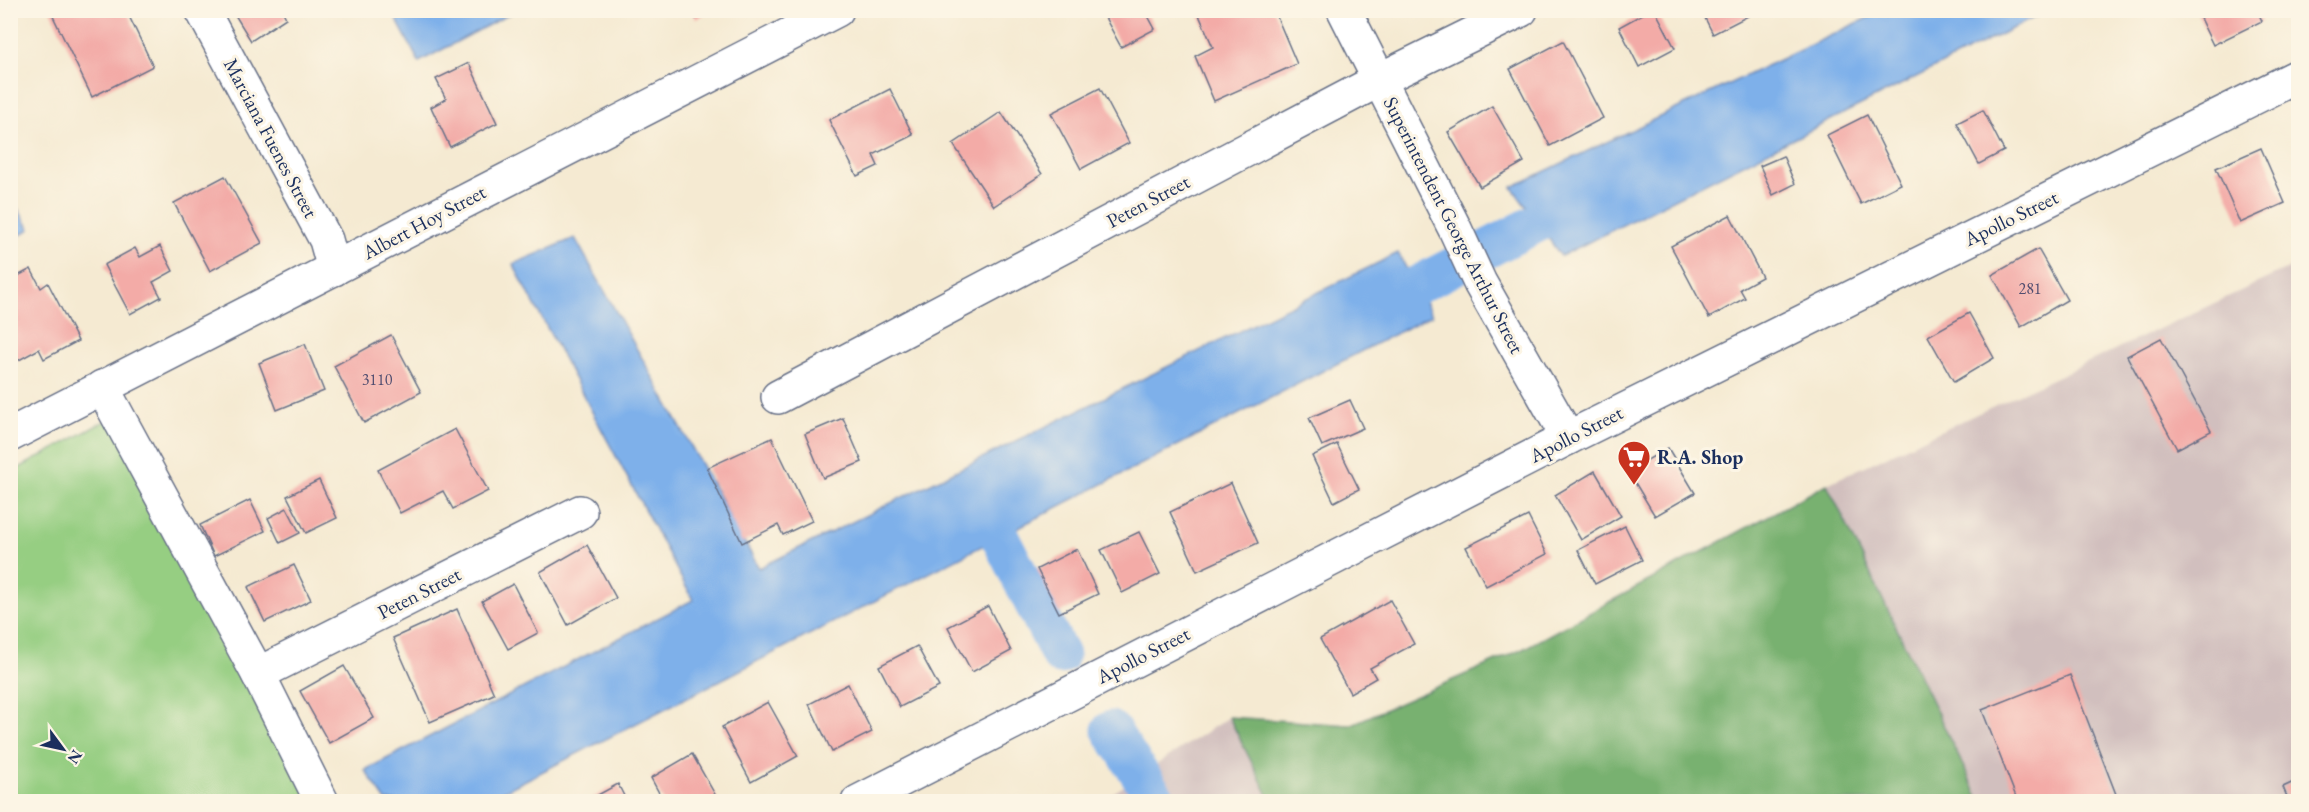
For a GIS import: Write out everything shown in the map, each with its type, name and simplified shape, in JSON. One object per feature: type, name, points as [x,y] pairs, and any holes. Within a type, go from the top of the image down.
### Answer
[{"type":"street","name":"Marciana Fuenes Street","points":[[202,10],[326,240],[334,269]]},
{"type":"street","name":"Albert Hoy Street","points":[[10,435],[837,10]]},
{"type":"street","name":"Superintendent George Arthur Street","points":[[1344,10],[1455,229],[1480,284],[1568,438]]},
{"type":"street","name":"Peten Street","points":[[778,397],[1379,80],[1521,10]]},
{"type":"street","name":"Apollo Street","points":[[858,801],[1568,438],[2298,76]]},
{"type":"street","points":[[102,387],[258,674],[322,801]]},
{"type":"street","name":"Peten Street","points":[[258,674],[580,512]]},
{"type":"shaded area","points":[[2298,264],[2298,801],[1980,801],[1827,484]]},
{"type":"shaded area","points":[[1229,717],[1271,801],[1101,801]]},
{"type":"green space","points":[[114,416],[312,801],[11,801],[10,473]]},
{"type":"green space","points":[[1827,484],[1980,801],[1271,801],[1229,717],[1350,725],[1521,650]]},
{"type":"water","points":[[392,11],[515,11],[419,62]]},
{"type":"water","points":[[1882,11],[2047,11],[1561,256],[1512,187]]},
{"type":"water","points":[[11,198],[30,229],[10,240]]},
{"type":"water","points":[[575,238],[759,568],[1398,253],[1432,315],[485,801],[386,801],[365,770],[693,600],[513,264]]},
{"type":"building","points":[[50,10],[126,10],[153,66],[92,97]]},
{"type":"building","points":[[232,10],[282,10],[286,18],[251,41]]},
{"type":"building","points":[[692,10],[711,10],[696,19]]},
{"type":"building","points":[[1101,10],[1154,10],[1147,14],[1155,29],[1121,47]]},
{"type":"building","points":[[1209,10],[1274,10],[1297,64],[1214,101],[1195,56],[1213,47],[1199,15]]},
{"type":"building","points":[[1450,10],[1468,10],[1454,18]]},
{"type":"building","points":[[1650,10],[1655,10],[1675,48],[1639,67],[1619,27]]},
{"type":"building","points":[[1701,10],[1752,10],[1754,13],[1713,34]]},
{"type":"building","points":[[2196,10],[2257,10],[2262,21],[2213,45]]},
{"type":"building","points":[[1563,41],[1603,118],[1550,146],[1510,69]]},
{"type":"building","points":[[469,63],[497,123],[450,147],[431,107],[446,99],[436,79]]},
{"type":"building","points":[[1100,88],[1129,143],[1081,169],[1051,113]]},
{"type":"building","points":[[890,89],[913,135],[873,155],[878,166],[857,176],[829,120]]},
{"type":"building","points":[[1492,106],[1524,162],[1480,187],[1448,132]]},
{"type":"building","points":[[1983,110],[2004,151],[1979,164],[1957,123]]},
{"type":"building","points":[[1001,112],[1042,174],[994,206],[953,144]]},
{"type":"building","points":[[1867,115],[1901,184],[1861,204],[1827,135]]},
{"type":"building","points":[[2261,148],[2285,203],[2240,223],[2216,168]]},
{"type":"building","points":[[1783,156],[1795,184],[1773,195],[1760,166]]},
{"type":"building","points":[[225,176],[262,243],[210,271],[174,203]]},
{"type":"building","points":[[1730,215],[1762,277],[1740,289],[1745,298],[1709,318],[1671,246]]},
{"type":"building","points":[[160,246],[173,271],[153,282],[161,297],[130,314],[104,265],[135,248],[140,257]]},
{"type":"building","points":[[2038,249],[2067,300],[2021,327],[1992,275]]},
{"type":"building","points":[[31,269],[41,288],[48,283],[78,341],[44,359],[39,349],[10,365],[10,280]]},
{"type":"building","points":[[1969,313],[1994,358],[1954,382],[1928,336]]},
{"type":"building","points":[[391,335],[421,392],[364,423],[334,366]]},
{"type":"building","points":[[2161,338],[2211,431],[2177,449],[2127,356]]},
{"type":"building","points":[[305,344],[324,391],[277,410],[259,363]]},
{"type":"building","points":[[1350,400],[1363,428],[1322,446],[1309,418]]},
{"type":"building","points":[[843,418],[862,462],[823,478],[805,434]]},
{"type":"building","points":[[455,429],[488,491],[453,509],[443,491],[400,513],[378,470]]},
{"type":"building","points":[[772,438],[812,521],[783,535],[778,525],[742,543],[707,468]]},
{"type":"building","points":[[1337,444],[1359,489],[1334,502],[1312,456]]},
{"type":"building","points":[[1668,448],[1695,493],[1655,516],[1628,471]]},
{"type":"building","points":[[1595,471],[1621,516],[1581,540],[1555,495]]},
{"type":"building","points":[[319,480],[337,518],[306,533],[287,496]]},
{"type":"building","points":[[1231,483],[1258,543],[1197,571],[1170,512]]},
{"type":"building","points":[[250,500],[265,531],[214,556],[200,525]]},
{"type":"building","points":[[287,508],[300,533],[280,543],[268,518]]},
{"type":"building","points":[[1528,516],[1547,554],[1486,586],[1466,547]]},
{"type":"building","points":[[1625,526],[1642,560],[1595,584],[1578,550]]},
{"type":"building","points":[[1139,532],[1160,574],[1122,593],[1101,550]]},
{"type":"building","points":[[587,545],[616,598],[568,625],[540,572]]},
{"type":"building","points":[[1077,549],[1098,594],[1059,613],[1037,569]]},
{"type":"building","points":[[294,565],[311,600],[265,622],[248,587]]},
{"type":"building","points":[[513,584],[538,633],[508,649],[482,601]]},
{"type":"building","points":[[1390,600],[1414,644],[1370,668],[1376,678],[1350,693],[1320,639]]},
{"type":"building","points":[[988,606],[1011,651],[972,672],[948,627]]},
{"type":"building","points":[[457,609],[494,694],[430,722],[393,638]]},
{"type":"building","points":[[917,646],[939,687],[900,707],[879,666]]},
{"type":"building","points":[[344,666],[374,718],[329,743],[300,691]]},
{"type":"building","points":[[2070,675],[2119,802],[2018,802],[1982,710]]},
{"type":"building","points":[[848,684],[872,732],[832,752],[809,704]]},
{"type":"building","points":[[768,702],[798,756],[751,782],[722,727]]},
{"type":"building","points":[[692,754],[717,798],[710,802],[664,802],[651,778]]},
{"type":"building","points":[[2298,780],[2298,802],[2289,802],[2283,787]]},
{"type":"building","points":[[618,784],[627,802],[585,802]]},
{"type":"waterway","points":[[1369,310],[1584,199]]},
{"type":"waterway","points":[[985,508],[1060,655]]},
{"type":"waterway","points":[[1111,730],[1158,802]]},
{"type":"place","name":"R.A. Shop","points":[[1634,486]]}]
